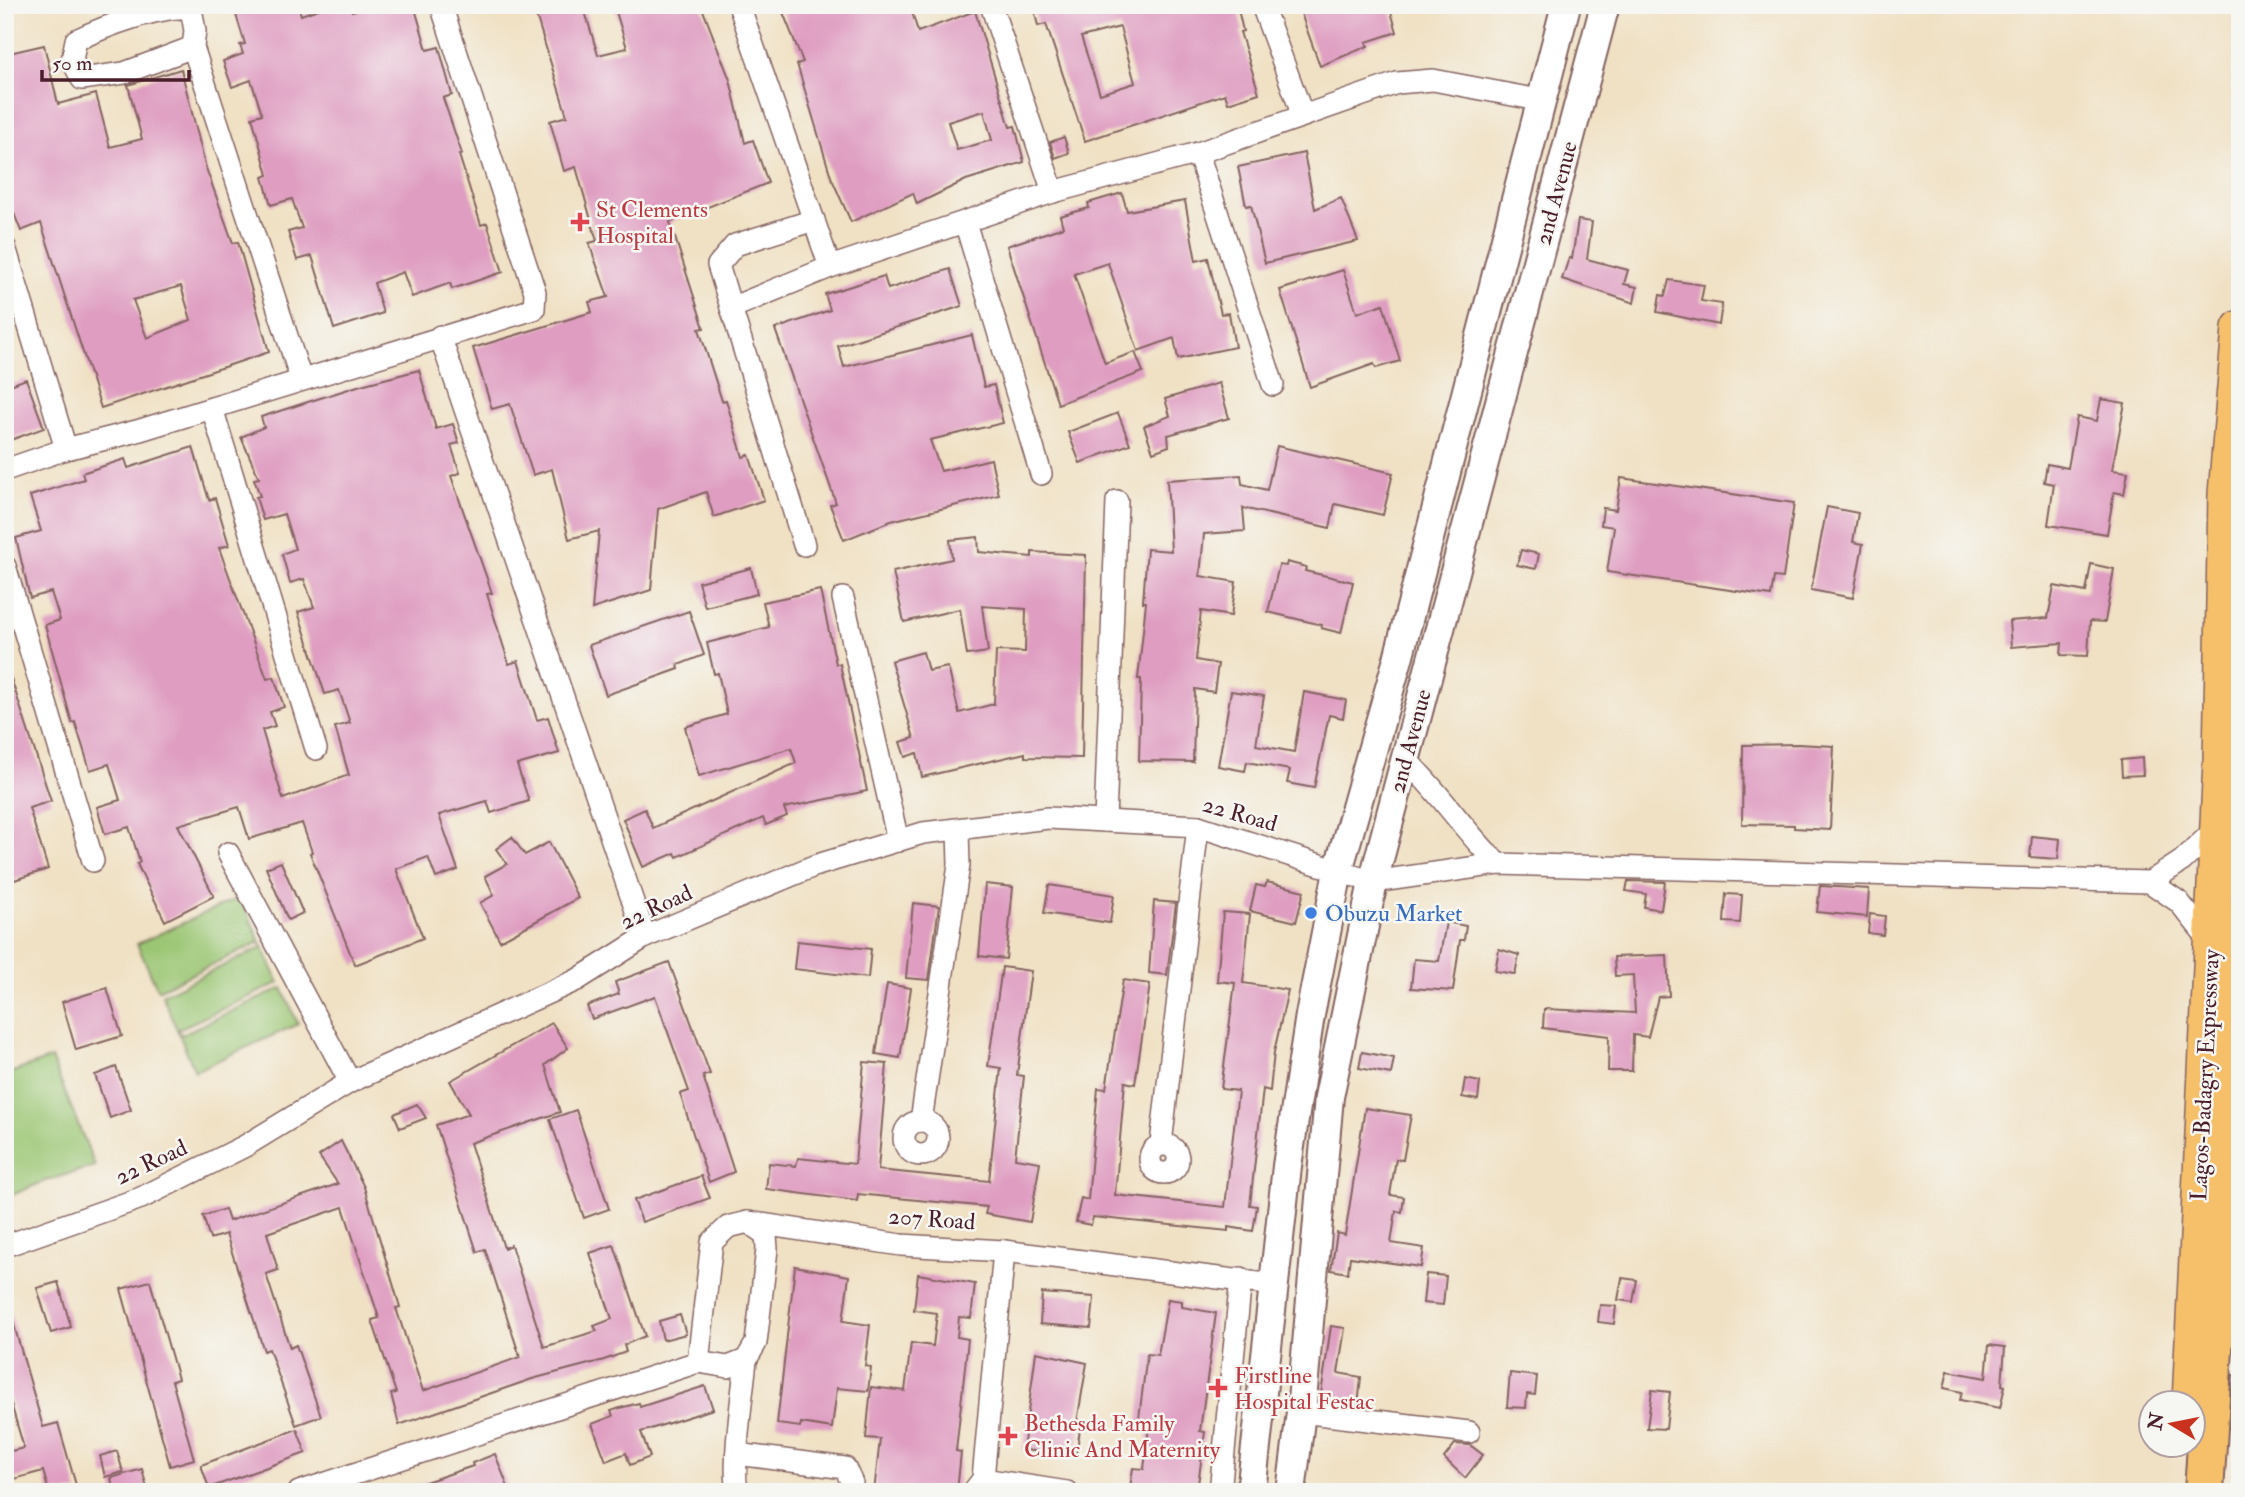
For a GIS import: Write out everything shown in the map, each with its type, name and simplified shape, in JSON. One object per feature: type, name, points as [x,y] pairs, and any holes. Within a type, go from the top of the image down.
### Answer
[{"type":"highway","name":"Lagos-Badagry Expressway","points":[[2204,1492],[2231,1017],[2226,932]]},
{"type":"main road","name":"Lagos-Badagry Expressway","points":[[2191,1388],[2226,932],[2217,828],[2226,494],[2240,328]]},
{"type":"main road","points":[[2185,1492],[2187,1458]]},
{"type":"street","points":[[5,470],[66,449],[528,313],[536,302],[442,5]]},
{"type":"street","points":[[991,5],[1053,192]]},
{"type":"street","points":[[1262,5],[1303,116]]},
{"type":"street","name":"2nd Avenue","points":[[1251,1492],[1287,1166],[1308,1028],[1338,871],[1398,659],[1544,101],[1566,5]]},
{"type":"street","name":"2nd Avenue","points":[[1290,1492],[1301,1412],[1329,1097],[1373,882],[1605,5]]},
{"type":"street","points":[[742,6],[830,267]]},
{"type":"street","points":[[193,47],[124,73],[82,79],[72,60],[76,40],[98,29],[177,7],[191,8],[195,31],[193,47],[301,379]]},
{"type":"street","points":[[731,308],[830,267],[1053,192],[1198,153],[1397,83],[1433,80],[1544,101]]},
{"type":"street","points":[[1198,153],[1273,384]]},
{"type":"street","points":[[804,545],[718,265],[735,245],[814,220]]},
{"type":"street","points":[[965,222],[1041,474]]},
{"type":"street","points":[[5,247],[66,449]]},
{"type":"street","points":[[440,337],[645,937]]},
{"type":"street","points":[[212,408],[316,749]]},
{"type":"street","points":[[1105,821],[1117,501]]},
{"type":"street","points":[[5,566],[93,861]]},
{"type":"street","points":[[843,598],[898,841]]},
{"type":"street","points":[[1405,759],[1434,787],[1466,832],[1498,864]]},
{"type":"street","name":"22 Road","points":[[5,1246],[141,1198],[245,1146],[350,1082],[577,980],[645,937],[814,866],[923,833],[1048,818],[1198,826],[1373,882]]},
{"type":"street","points":[[1161,1144],[1198,826]]},
{"type":"street","points":[[2150,882],[2182,862],[2217,828]]},
{"type":"street","points":[[921,1121],[959,865],[958,830]]},
{"type":"street","points":[[228,853],[350,1082]]},
{"type":"street","points":[[1373,882],[1498,864],[2150,882],[2226,932]]},
{"type":"street","points":[[698,1362],[712,1242],[728,1227],[748,1222],[766,1235],[767,1249],[756,1343],[746,1360],[737,1454],[736,1487],[739,1492]]},
{"type":"street","name":"207 Road","points":[[748,1222],[901,1245],[1004,1251],[1241,1278],[1274,1285]]},
{"type":"street","points":[[1004,1251],[978,1485],[1067,1492]]},
{"type":"street","points":[[1220,1492],[1241,1278]]},
{"type":"street","points":[[299,1492],[698,1362],[728,1367],[746,1360]]},
{"type":"street","points":[[1301,1412],[1469,1432]]},
{"type":"street","points":[[737,1454],[845,1468],[852,1483],[850,1492]]},
{"type":"green space","points":[[240,897],[262,945],[260,942],[158,990],[137,944]]},
{"type":"green space","points":[[263,947],[279,983],[178,1029],[180,1035],[282,988],[298,1024],[195,1071],[162,995]]},
{"type":"green space","points":[[51,1058],[95,1166],[45,1181],[5,1198],[5,1075]]},
{"type":"building","points":[[233,5],[298,5],[301,15],[330,5],[350,5],[352,11],[372,5],[414,5],[427,50],[439,47],[452,95],[443,98],[462,154],[459,155],[481,225],[487,223],[503,272],[452,289],[450,283],[412,297],[403,272],[374,283],[383,313],[334,329],[312,256],[297,260],[288,232],[302,228],[292,199],[271,205],[263,177],[268,175],[252,117],[262,114],[251,80],[232,87],[223,61],[243,54],[240,45],[245,44]]},
{"type":"building","points":[[533,5],[583,5],[598,55],[627,48],[614,5],[701,5],[730,80],[745,143],[753,140],[768,183],[670,222],[704,328],[699,329],[722,401],[726,400],[743,457],[749,455],[764,500],[714,517],[706,492],[658,509],[651,590],[592,609],[599,531],[569,539],[552,469],[533,475],[510,404],[492,409],[473,348],[592,312],[589,302],[608,297],[589,243],[597,241],[576,167],[564,171],[550,121],[567,116]]},
{"type":"building","points":[[780,5],[910,5],[918,32],[975,11],[1010,127],[1015,126],[1024,162],[966,180],[917,204],[913,193],[851,222],[831,177],[797,64],[803,62]],"holes":[[[984,111],[992,140],[957,150],[948,122]]]},
{"type":"building","points":[[1033,5],[1130,5],[1131,10],[1163,5],[1165,10],[1184,5],[1237,5],[1243,31],[1240,32],[1259,93],[1228,103],[1225,94],[1085,141],[1046,24],[1038,26]],"holes":[[[1120,27],[1135,83],[1100,94],[1081,37]]]},
{"type":"building","points":[[1298,5],[1389,5],[1397,32],[1366,42],[1368,46],[1320,66]]},
{"type":"building","points":[[44,45],[58,104],[96,94],[110,147],[142,139],[128,85],[181,69],[206,168],[233,243],[238,242],[269,352],[101,408],[41,223],[21,231],[6,193],[11,191],[5,177],[5,54]],"holes":[[[181,286],[191,320],[147,338],[133,300]]]},
{"type":"building","points":[[1064,137],[1069,153],[1055,158],[1050,142]]},
{"type":"building","points":[[1304,153],[1315,209],[1341,198],[1358,241],[1265,263],[1251,205],[1246,206],[1238,167]]},
{"type":"building","points":[[1122,193],[1127,211],[1185,201],[1196,261],[1208,258],[1221,314],[1229,313],[1235,347],[1178,359],[1174,338],[1138,351],[1108,263],[1074,274],[1105,363],[1135,352],[1143,372],[1058,404],[1007,246],[1063,227],[1060,216],[1089,208],[1088,203]]},
{"type":"building","points":[[1578,220],[1592,222],[1587,259],[1628,270],[1624,284],[1637,287],[1634,303],[1562,279],[1569,258],[1572,259]]},
{"type":"building","points":[[950,269],[962,306],[838,346],[844,367],[972,335],[984,387],[994,385],[1003,423],[930,440],[941,471],[991,459],[999,495],[891,521],[844,540],[830,505],[836,503],[775,329],[830,310],[825,294],[884,276],[888,289]]},
{"type":"building","points":[[1343,270],[1357,313],[1383,304],[1400,361],[1376,368],[1374,364],[1310,387],[1280,290]]},
{"type":"building","points":[[1669,280],[1704,285],[1701,301],[1722,304],[1719,325],[1657,312],[1660,295],[1665,296]]},
{"type":"building","points":[[419,370],[436,429],[453,424],[459,443],[451,445],[460,473],[451,476],[492,593],[487,594],[509,664],[518,661],[537,720],[548,717],[559,753],[517,765],[529,801],[491,813],[487,801],[439,815],[458,870],[436,878],[428,857],[396,869],[423,938],[355,965],[310,853],[312,852],[302,823],[249,839],[239,807],[178,825],[214,896],[165,921],[137,864],[140,862],[129,827],[105,834],[97,807],[120,800],[109,764],[90,770],[75,722],[72,723],[45,625],[60,620],[51,592],[30,598],[16,538],[41,531],[30,496],[84,479],[82,473],[125,459],[128,468],[193,447],[209,500],[215,498],[229,545],[219,548],[267,679],[274,677],[284,707],[270,712],[275,726],[262,730],[283,799],[349,775],[335,727],[350,723],[339,690],[325,694],[298,612],[314,607],[304,579],[290,583],[282,554],[295,549],[284,514],[263,520],[256,497],[260,496],[254,479],[259,478],[241,437],[264,427],[261,417],[361,385]]},
{"type":"building","points":[[26,379],[44,428],[5,442],[5,387]]},
{"type":"building","points":[[1219,383],[1229,418],[1168,435],[1169,446],[1153,452],[1144,426],[1170,416],[1165,399]]},
{"type":"building","points":[[2101,399],[2125,403],[2112,470],[2128,472],[2124,494],[2114,492],[2107,534],[2048,525],[2054,484],[2044,482],[2047,464],[2068,468],[2077,417],[2097,421]]},
{"type":"building","points":[[1118,413],[1130,444],[1080,463],[1068,432]]},
{"type":"building","points":[[1277,446],[1393,473],[1383,515],[1335,504],[1330,528],[1243,508],[1245,531],[1204,534],[1200,576],[1236,582],[1231,616],[1201,611],[1196,660],[1218,664],[1214,692],[1195,689],[1193,762],[1139,761],[1141,679],[1138,679],[1146,602],[1143,602],[1147,549],[1171,551],[1167,480],[1241,475],[1242,484],[1267,490]]},
{"type":"building","points":[[1621,478],[1794,503],[1783,578],[1774,577],[1771,596],[1607,572],[1614,527],[1601,525],[1603,508],[1616,510]]},
{"type":"building","points":[[1827,507],[1858,513],[1853,542],[1863,544],[1853,598],[1811,590]]},
{"type":"building","points":[[978,537],[979,552],[1032,557],[1032,552],[1086,555],[1082,758],[1025,757],[1025,753],[922,777],[917,753],[905,757],[900,742],[914,738],[891,661],[923,652],[928,671],[948,667],[959,713],[994,704],[996,651],[1025,652],[1026,609],[982,606],[988,652],[967,655],[960,609],[904,622],[893,572],[952,559],[950,540]]},
{"type":"building","points":[[1521,550],[1539,554],[1536,569],[1517,565]]},
{"type":"building","points":[[1287,562],[1306,567],[1305,571],[1353,582],[1341,633],[1321,628],[1322,625],[1268,612],[1279,565],[1286,566]]},
{"type":"building","points":[[2091,564],[2114,569],[2105,622],[2090,621],[2088,656],[2061,655],[2062,643],[2011,647],[2009,621],[2048,618],[2054,586],[2086,592]]},
{"type":"building","points":[[751,568],[757,594],[705,607],[698,582]]},
{"type":"building","points":[[820,590],[836,664],[840,664],[867,791],[784,808],[787,816],[766,825],[763,818],[677,857],[675,853],[643,867],[623,819],[645,809],[653,828],[796,763],[791,748],[699,776],[685,727],[727,714],[718,673],[714,674],[707,643],[769,627],[763,602]]},
{"type":"building","points":[[689,611],[704,655],[678,665],[679,669],[606,695],[589,645]]},
{"type":"building","points":[[9,672],[51,801],[29,808],[48,869],[5,883],[5,673]]},
{"type":"building","points":[[1231,691],[1264,696],[1256,745],[1294,752],[1304,692],[1346,700],[1343,718],[1329,715],[1314,788],[1287,783],[1290,770],[1247,762],[1245,771],[1218,766]]},
{"type":"building","points":[[1743,745],[1834,746],[1830,830],[1794,828],[1794,825],[1742,824]]},
{"type":"building","points":[[2142,758],[2143,775],[2122,776],[2121,760]]},
{"type":"building","points":[[2032,836],[2060,839],[2058,859],[2030,857]]},
{"type":"building","points":[[512,837],[525,855],[549,842],[578,898],[500,941],[480,903],[494,895],[485,876],[507,864],[496,849]]},
{"type":"building","points":[[281,862],[303,913],[288,920],[266,868]]},
{"type":"building","points":[[1628,881],[1665,882],[1661,910],[1644,907],[1646,894],[1626,891]]},
{"type":"building","points":[[1267,882],[1304,891],[1296,922],[1250,911],[1256,885],[1265,887]]},
{"type":"building","points":[[985,884],[1013,887],[1006,959],[979,956]]},
{"type":"building","points":[[1049,885],[1114,895],[1110,923],[1044,913]]},
{"type":"building","points":[[1820,886],[1869,889],[1867,917],[1817,912]]},
{"type":"building","points":[[1726,894],[1742,895],[1740,923],[1724,922]]},
{"type":"building","points":[[1154,901],[1176,903],[1167,975],[1149,973]]},
{"type":"building","points":[[913,903],[939,906],[929,980],[906,978]]},
{"type":"building","points":[[1223,912],[1250,914],[1243,983],[1288,990],[1274,1052],[1270,1091],[1263,1089],[1250,1205],[1257,1206],[1253,1231],[1228,1227],[1228,1231],[1093,1217],[1091,1225],[1076,1222],[1081,1198],[1088,1200],[1098,1088],[1106,1089],[1123,980],[1150,984],[1135,1084],[1125,1082],[1115,1195],[1225,1207],[1238,1091],[1221,1089],[1235,983],[1217,981]]},
{"type":"building","points":[[1870,914],[1885,916],[1883,935],[1868,933]]},
{"type":"building","points":[[1446,922],[1466,926],[1464,940],[1460,940],[1453,991],[1411,988],[1414,959],[1439,961]]},
{"type":"building","points":[[797,941],[871,949],[868,978],[794,969]]},
{"type":"building","points":[[1499,949],[1519,955],[1515,974],[1495,971]]},
{"type":"building","points":[[1667,955],[1669,996],[1658,997],[1648,1037],[1633,1035],[1632,1071],[1608,1071],[1609,1036],[1543,1028],[1544,1009],[1635,1013],[1633,975],[1615,976],[1614,957]]},
{"type":"building","points":[[669,962],[710,1074],[703,1076],[734,1172],[709,1182],[680,1094],[689,1091],[655,996],[592,1019],[587,1006],[619,994],[615,982]]},
{"type":"building","points":[[1002,967],[1031,971],[1017,1075],[1024,1076],[1015,1158],[1040,1162],[1030,1222],[985,1214],[987,1207],[858,1194],[857,1201],[766,1189],[769,1163],[796,1166],[798,1158],[855,1164],[864,1062],[887,1064],[878,1170],[989,1181],[1001,1068],[988,1066]]},
{"type":"building","points":[[887,984],[911,988],[900,1058],[876,1054]]},
{"type":"building","points":[[107,988],[122,1036],[76,1050],[62,1002]]},
{"type":"building","points":[[552,1023],[568,1048],[545,1065],[560,1112],[470,1143],[504,1248],[511,1245],[544,1347],[597,1331],[594,1326],[612,1319],[590,1253],[614,1245],[645,1336],[624,1345],[626,1352],[604,1360],[532,1379],[399,1425],[391,1394],[396,1393],[372,1320],[379,1318],[343,1207],[267,1233],[278,1270],[266,1274],[290,1348],[296,1345],[321,1416],[296,1425],[269,1349],[264,1351],[226,1234],[210,1239],[203,1216],[225,1209],[229,1221],[338,1184],[319,1156],[341,1141],[364,1187],[400,1307],[396,1308],[423,1391],[520,1357],[485,1249],[477,1252],[436,1125],[469,1114],[450,1081]]},
{"type":"building","points":[[1362,1052],[1394,1058],[1391,1074],[1359,1068]]},
{"type":"building","points":[[116,1067],[131,1110],[110,1118],[95,1075]]},
{"type":"building","points":[[1465,1079],[1480,1082],[1478,1100],[1462,1097]]},
{"type":"building","points":[[417,1104],[426,1118],[400,1128],[394,1114]]},
{"type":"building","points":[[1365,1108],[1411,1115],[1403,1160],[1396,1159],[1390,1195],[1404,1197],[1402,1212],[1396,1211],[1391,1243],[1424,1248],[1421,1267],[1350,1257],[1348,1273],[1331,1270],[1337,1233],[1345,1235]]},
{"type":"building","points":[[576,1110],[609,1209],[584,1218],[550,1119]]},
{"type":"building","points":[[701,1176],[710,1198],[642,1222],[634,1200]]},
{"type":"building","points":[[795,1266],[849,1276],[843,1321],[870,1325],[865,1366],[871,1367],[868,1391],[837,1388],[832,1428],[801,1423],[800,1427],[777,1424]]},
{"type":"building","points":[[918,1274],[975,1284],[971,1318],[959,1317],[957,1337],[968,1339],[956,1451],[961,1452],[957,1492],[874,1492],[880,1439],[866,1438],[871,1387],[905,1391],[911,1343],[933,1346],[937,1313],[914,1310]]},
{"type":"building","points":[[1426,1274],[1446,1276],[1443,1305],[1423,1303]]},
{"type":"building","points":[[1622,1278],[1637,1280],[1633,1302],[1618,1300]]},
{"type":"building","points":[[150,1281],[178,1379],[172,1381],[194,1459],[170,1466],[121,1289]]},
{"type":"building","points":[[58,1282],[71,1327],[51,1333],[37,1288]]},
{"type":"building","points":[[1042,1293],[1094,1297],[1091,1328],[1040,1324]]},
{"type":"building","points":[[1168,1299],[1182,1301],[1182,1307],[1216,1313],[1200,1431],[1205,1432],[1197,1492],[1145,1492],[1130,1488],[1133,1468],[1144,1469],[1149,1427],[1138,1426],[1147,1354],[1158,1355]]},
{"type":"building","points":[[1600,1305],[1616,1306],[1614,1324],[1598,1322]]},
{"type":"building","points":[[10,1311],[43,1427],[58,1423],[78,1492],[49,1492],[43,1471],[14,1479],[7,1452],[24,1448],[5,1383],[5,1312]]},
{"type":"building","points":[[680,1315],[686,1334],[663,1340],[659,1321]]},
{"type":"building","points":[[1331,1326],[1345,1328],[1338,1373],[1361,1377],[1358,1406],[1320,1401]]},
{"type":"building","points":[[1989,1345],[2005,1347],[2002,1385],[2005,1386],[2000,1408],[1960,1400],[1962,1392],[1944,1388],[1948,1371],[1986,1378]]},
{"type":"building","points":[[1036,1352],[1087,1363],[1077,1422],[1081,1423],[1076,1455],[1023,1450]]},
{"type":"building","points":[[1510,1373],[1537,1376],[1535,1395],[1527,1394],[1526,1408],[1507,1407]]},
{"type":"building","points":[[2233,1375],[2240,1375],[2240,1429],[2230,1428]]},
{"type":"building","points":[[705,1386],[713,1409],[641,1432],[650,1457],[630,1465],[626,1453],[606,1461],[592,1424],[613,1416],[611,1411],[639,1403],[640,1407]]},
{"type":"building","points":[[1652,1390],[1670,1392],[1666,1429],[1647,1428]]},
{"type":"building","points":[[297,1429],[306,1453],[209,1488],[201,1465]]},
{"type":"building","points":[[1455,1444],[1470,1445],[1483,1455],[1465,1478],[1444,1458]]},
{"type":"building","points":[[117,1451],[123,1472],[105,1477],[100,1456]]},
{"type":"building","points":[[495,1454],[510,1492],[406,1492],[405,1489],[473,1466],[472,1463]]},
{"type":"building","points":[[142,1469],[148,1492],[114,1492],[111,1478]]},
{"type":"place","name":"St Clements Hospital","points":[[580,222]]},
{"type":"place","name":"Obuzu Market","points":[[1311,913]]},
{"type":"place","name":"Firstline Hospital Festac","points":[[1218,1388]]},
{"type":"place","name":"Bethesda Family Clinic And Maternity","points":[[1008,1436]]}]
